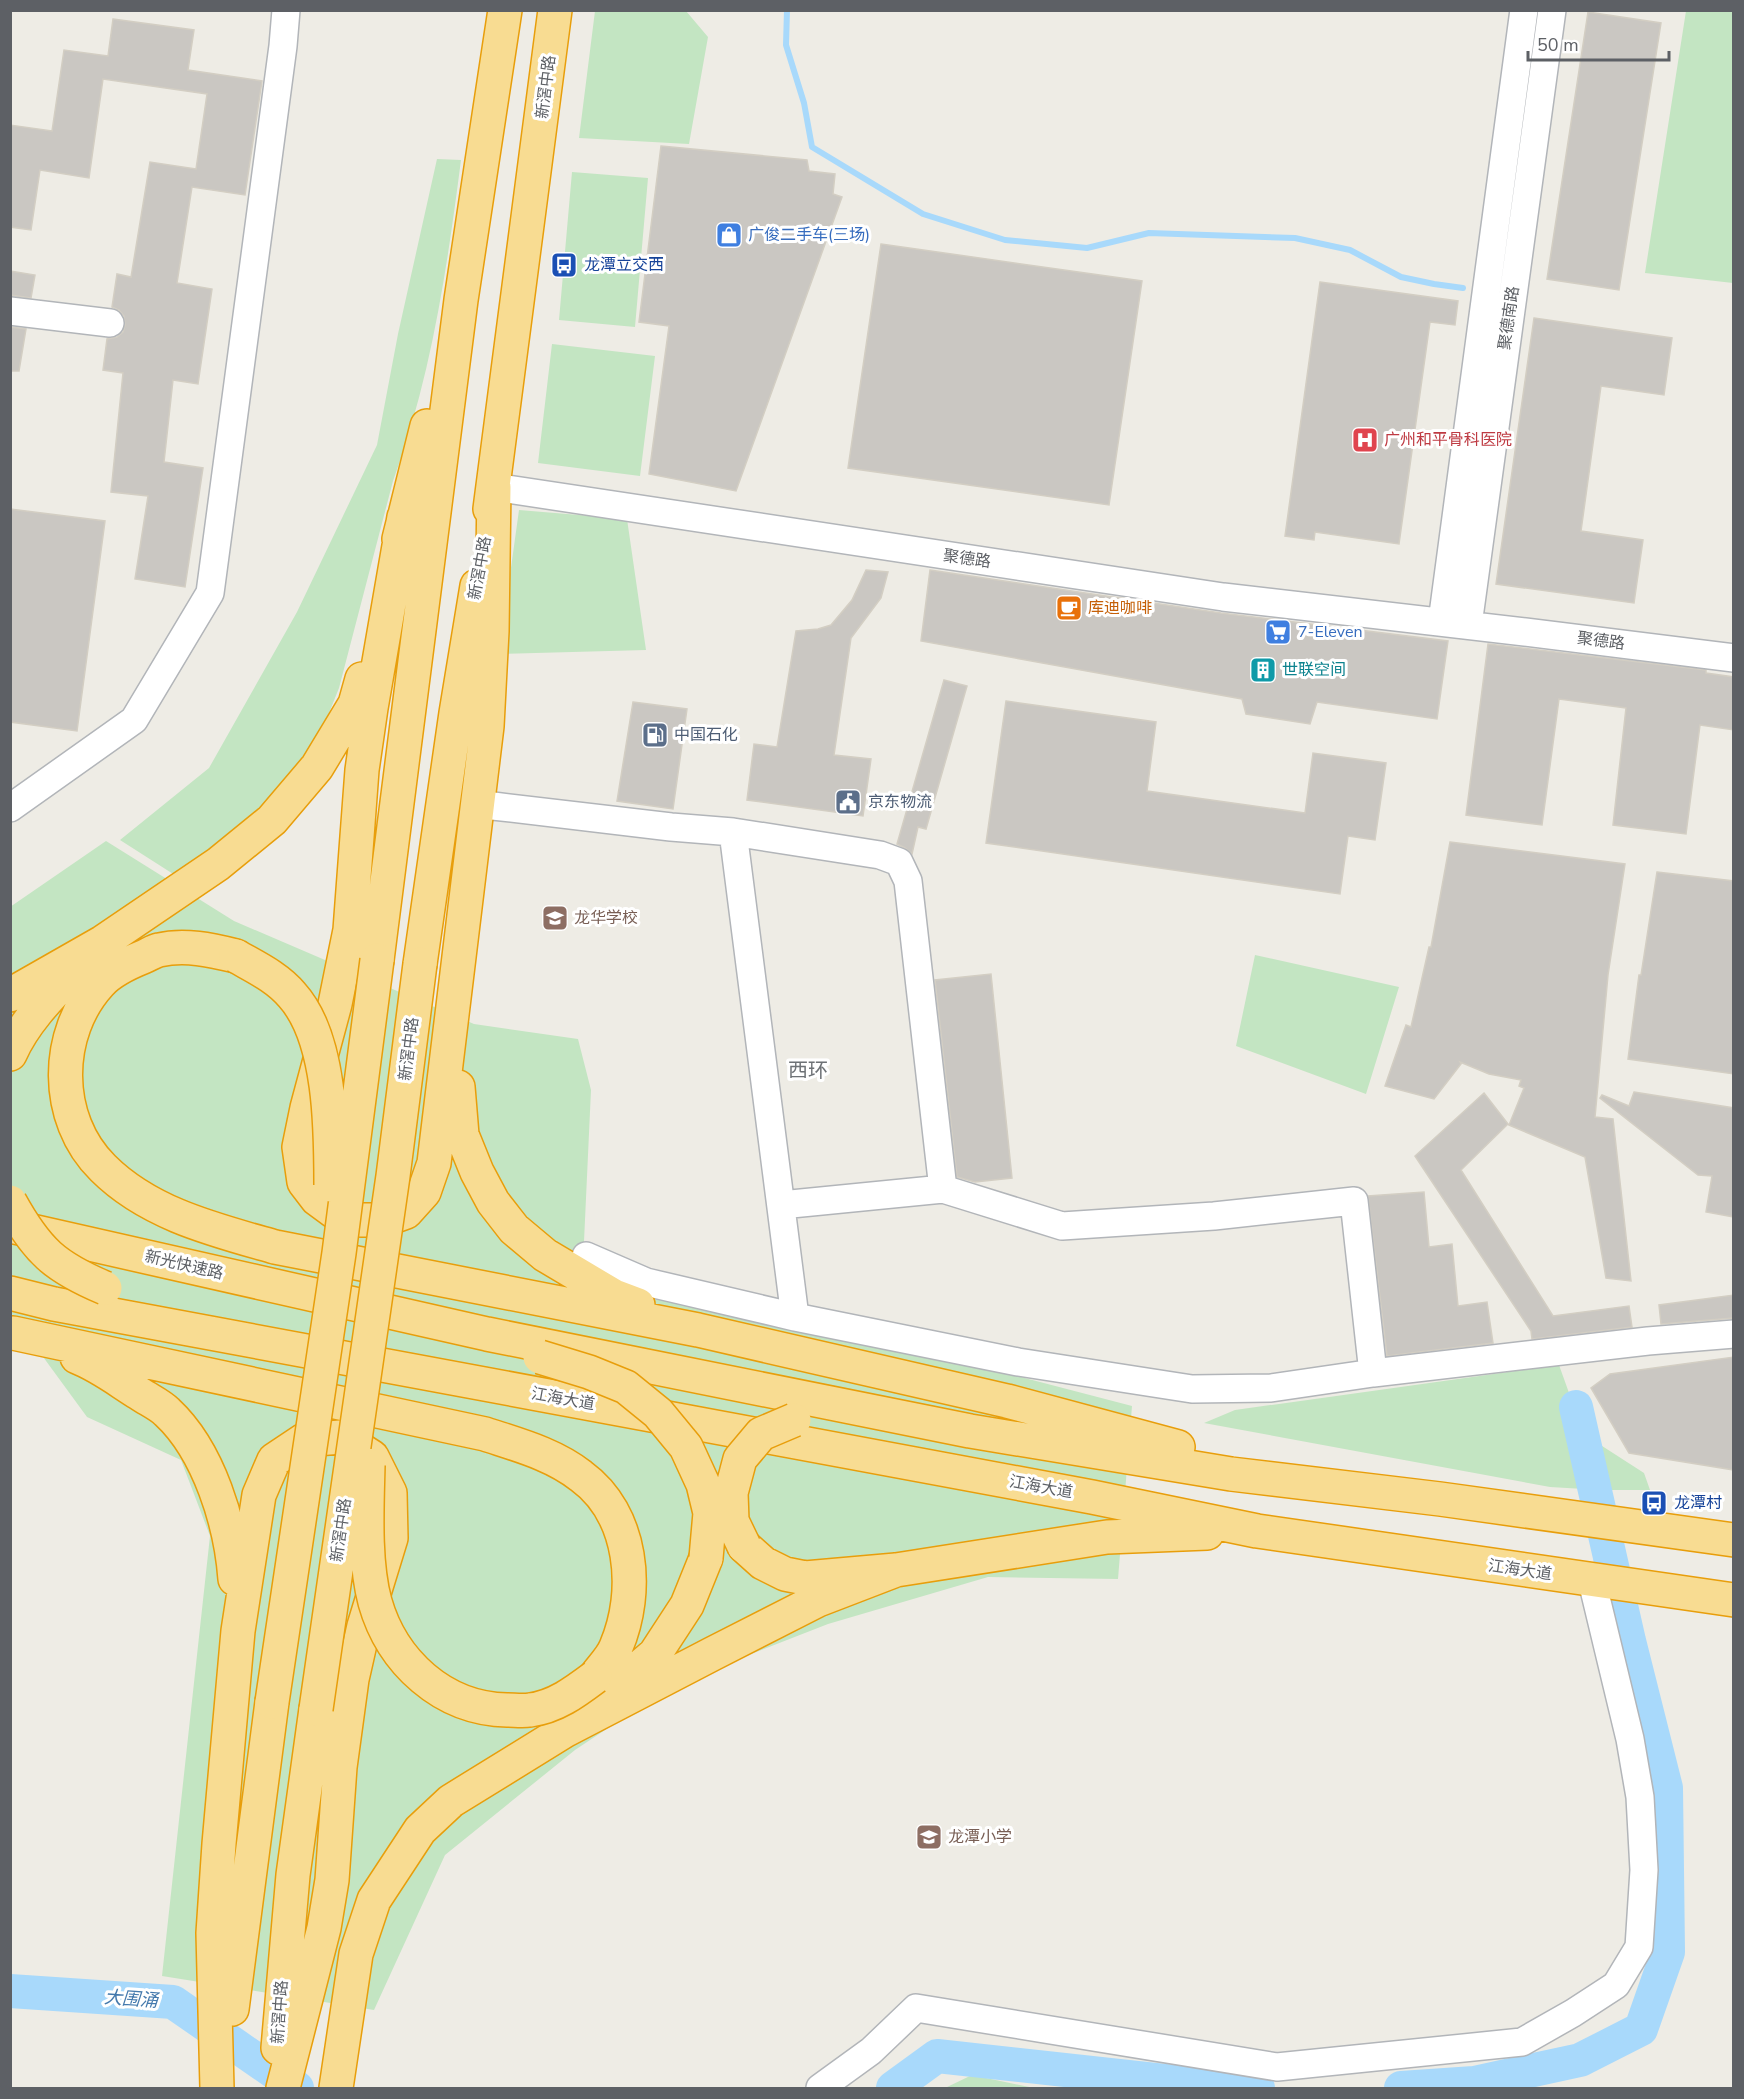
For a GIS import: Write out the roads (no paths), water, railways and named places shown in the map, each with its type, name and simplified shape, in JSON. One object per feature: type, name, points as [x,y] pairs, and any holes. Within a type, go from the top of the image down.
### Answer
[{"type":"highway","points":[[224,2088],[236,1973],[272,1702],[344,1309],[377,960],[461,300],[505,10]]},
{"type":"highway","name":"新滘中路","points":[[275,2088],[293,1875],[316,1709],[360,1349],[393,1176],[420,964],[456,713],[494,487],[555,10]]},
{"type":"highway","points":[[10,995],[103,942],[218,864],[272,820],[317,767],[355,704],[461,300]]},
{"type":"highway","points":[[404,517],[362,770],[350,930],[299,1147],[304,1182],[317,1199],[336,1213],[361,1220],[384,1220],[406,1212],[424,1192],[434,1163],[487,726],[492,642],[494,487]]},
{"type":"highway","points":[[462,925],[457,1012],[458,1108],[462,1135],[477,1172],[493,1202],[514,1229],[545,1255],[614,1296],[698,1330]]},
{"type":"highway","points":[[10,1054],[23,1030],[38,1011],[103,942]]},
{"type":"highway","points":[[344,1309],[331,1154],[329,1102],[321,1058],[310,1021],[293,995],[267,973],[236,956],[198,947],[159,950],[126,964],[102,981],[83,1005],[71,1033],[64,1068],[69,1106],[81,1139],[102,1167],[124,1186],[166,1211],[216,1231],[275,1247],[698,1330],[1007,1401],[1322,1485]]},
{"type":"highway","points":[[10,1202],[42,1250],[68,1270],[105,1288],[360,1349]]},
{"type":"highway","name":"新光快速路","points":[[10,1226],[344,1309]]},
{"type":"highway","points":[[10,1293],[54,1304],[360,1349]]},
{"type":"highway","points":[[344,1309],[540,1357],[589,1372],[626,1387],[658,1413],[686,1447],[703,1484],[710,1513],[706,1558],[687,1605],[655,1654],[566,1730]]},
{"type":"highway","points":[[344,1309],[487,1334],[787,1393],[890,1416],[1231,1474],[1452,1501],[1734,1540]]},
{"type":"highway","points":[[12,1332],[485,1434],[543,1454],[582,1476],[605,1500],[621,1530],[630,1568],[627,1608],[616,1649],[595,1677],[568,1697],[531,1710],[493,1710],[476,1707],[447,1696],[426,1680],[405,1662],[387,1636],[374,1601],[367,1522],[360,1349]]},
{"type":"highway","points":[[12,1332],[93,1364],[167,1411],[196,1448],[219,1499],[233,1551],[238,1631]]},
{"type":"highway","name":"江海大道","points":[[360,1349],[1257,1531],[1734,1600]]},
{"type":"highway","points":[[890,1416],[835,1415],[794,1420],[761,1434],[740,1460],[731,1493],[732,1521],[744,1546],[763,1563],[785,1574],[805,1578],[896,1569],[1107,1537],[1257,1531]]},
{"type":"highway","points":[[217,2088],[213,1933],[238,1631],[259,1495],[274,1460],[304,1440],[341,1437],[372,1457],[390,1493],[392,1538],[364,1626],[352,1680],[340,1767],[332,1880],[324,1928],[283,2088]]},
{"type":"highway","points":[[337,2081],[356,1954],[374,1900],[420,1830],[451,1801],[566,1730],[808,1605],[896,1569]]},
{"type":"street","points":[[10,808],[134,720],[210,593],[286,10]]},
{"type":"street","name":"聚德南路","points":[[1455,624],[1524,10]]},
{"type":"street","name":"聚德南路","points":[[1455,624],[1552,10]]},
{"type":"street","points":[[10,311],[110,323]]},
{"type":"street","name":"聚德路","points":[[494,487],[1222,597],[1734,658]]},
{"type":"street","points":[[477,806],[733,832],[880,855],[899,862],[908,881],[943,1189]]},
{"type":"street","points":[[733,832],[795,1317]]},
{"type":"street","points":[[781,1205],[943,1189],[1062,1226],[1215,1216],[1354,1201],[1373,1373]]},
{"type":"street","points":[[586,1256],[646,1282],[795,1317],[1018,1362],[1192,1389],[1271,1388],[1373,1373],[1648,1341],[1734,1334]]},
{"type":"street","points":[[820,2088],[871,2051],[916,2008],[1277,2067],[1522,2042],[1616,1985],[1639,1947],[1644,1870],[1640,1797],[1630,1739],[1592,1581]]},
{"type":"waterway","points":[[787,10],[786,45],[804,103],[812,147],[923,214],[1005,240],[1087,248],[1149,233],[1295,238],[1350,250],[1401,277],[1463,288]]},
{"type":"waterway","points":[[1401,2088],[1474,2083],[1580,2060],[1641,2029],[1668,1952],[1666,1788],[1629,1641],[1576,1407]]},
{"type":"waterway","name":"大围涌","points":[[10,1991],[173,2002],[297,2088]]},
{"type":"waterway","points":[[893,2088],[937,2056],[1201,2085],[1258,2088]]},
{"type":"place","name":"广俊二手车(三场)","points":[[729,235]]},
{"type":"place","name":"龙潭立交西","points":[[564,265]]},
{"type":"place","name":"广州和平骨科医院","points":[[1365,440]]},
{"type":"place","name":"库迪咖啡","points":[[1069,608]]},
{"type":"place","name":"7-Eleven","points":[[1278,632]]},
{"type":"place","name":"世联空间","points":[[1263,670]]},
{"type":"place","name":"中国石化","points":[[655,735]]},
{"type":"place","name":"京东物流","points":[[848,802]]},
{"type":"place","name":"龙华学校","points":[[555,918]]},
{"type":"place","name":"龙潭村","points":[[1654,1503]]},
{"type":"place","name":"龙潭小学","points":[[929,1837]]},
{"type":"district","name":"西环","points":[[808,1070]]}]
